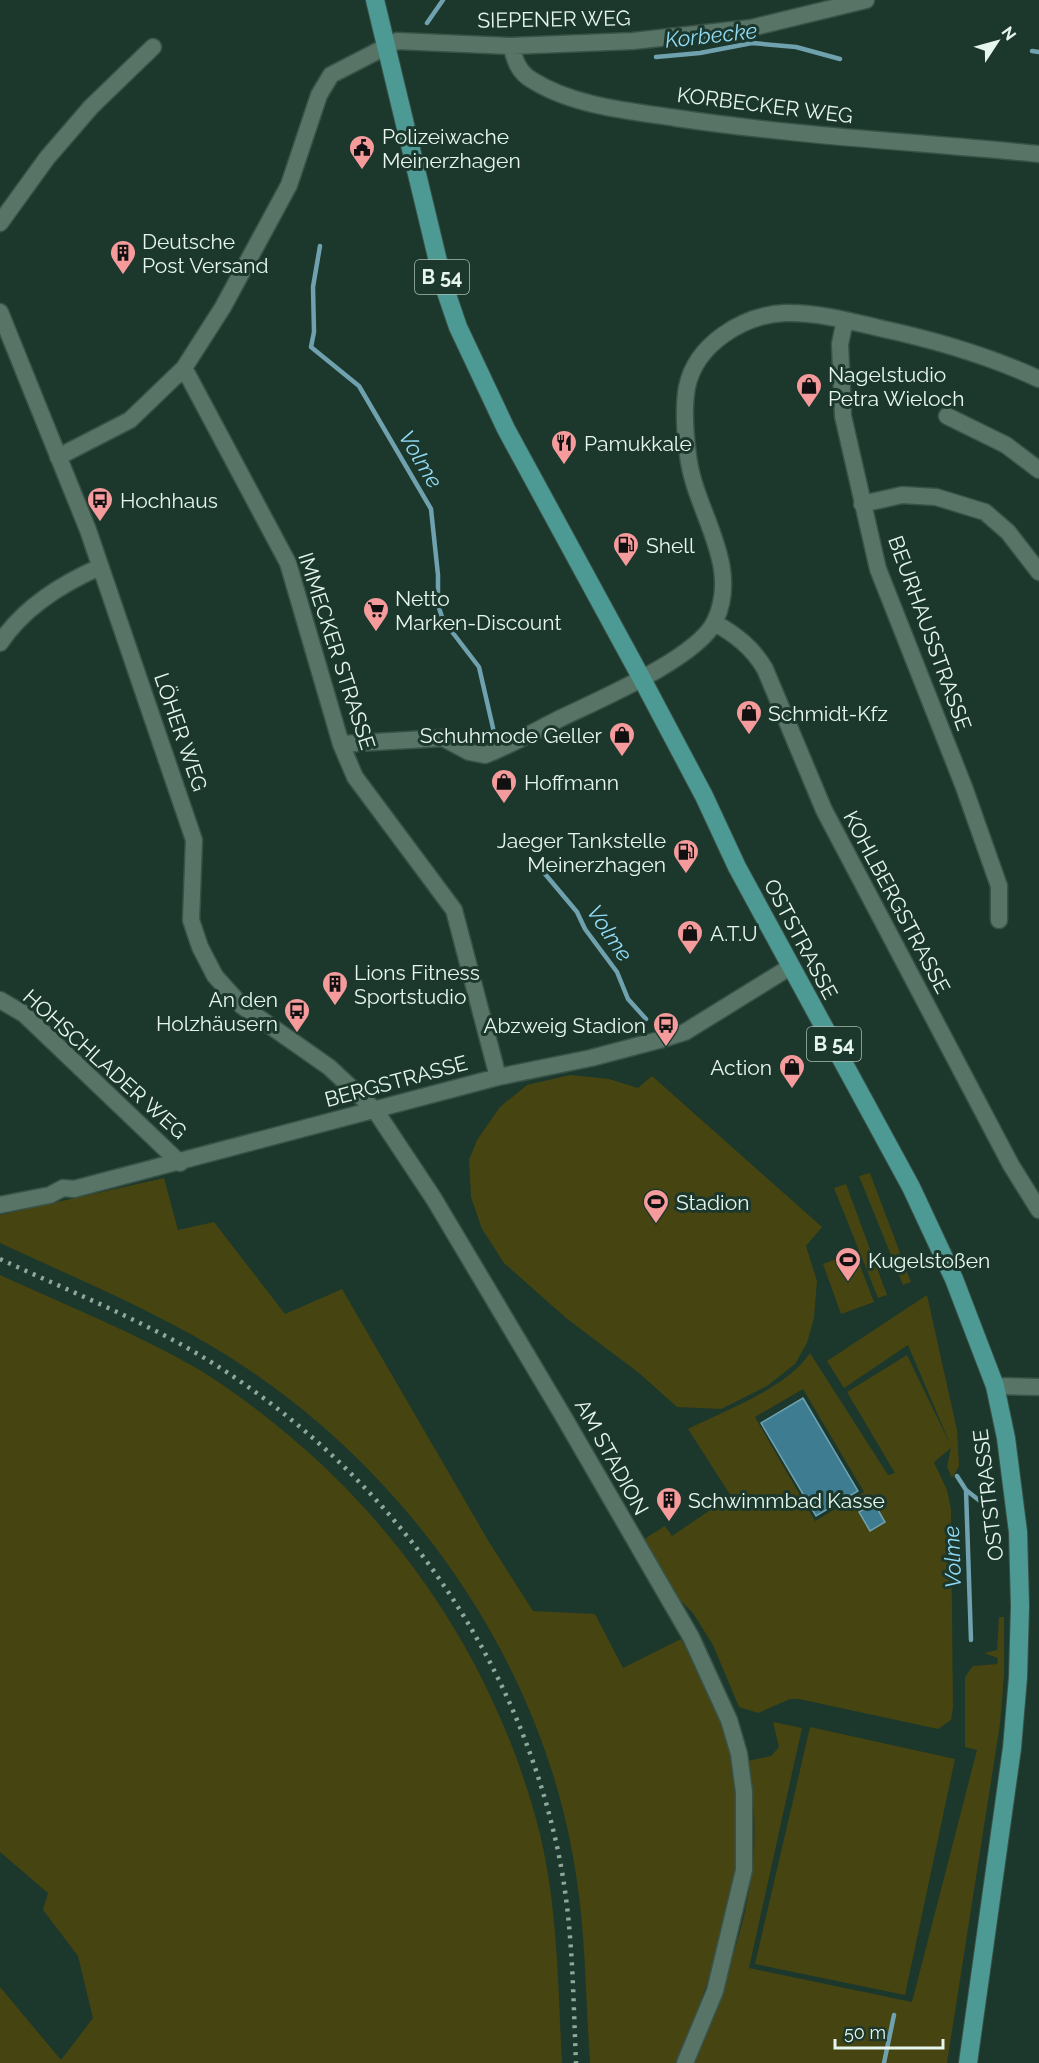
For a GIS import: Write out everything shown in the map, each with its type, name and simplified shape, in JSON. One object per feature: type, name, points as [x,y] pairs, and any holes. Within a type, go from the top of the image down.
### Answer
[{"type":"main road","name":"OSTSTRASSE","points":[[375,0],[444,286],[458,327],[506,429],[642,679],[790,967],[911,1187],[954,1279],[995,1386],[1007,1448],[1018,1532],[1020,1606],[1018,1677],[1012,1748],[968,2063]]},
{"type":"street","name":"SIEPENER WEG","points":[[58,457],[130,420],[184,368],[228,297],[289,185],[319,95],[331,75],[397,41],[418,40],[511,46],[633,41],[752,28],[863,0]]},
{"type":"street","name":"KORBECKER WEG","points":[[511,46],[517,66],[532,81],[576,99],[616,109],[798,134],[1039,154]]},
{"type":"street","points":[[0,223],[61,141],[91,107],[153,47]]},
{"type":"street","name":"LÖHER WEG","points":[[0,312],[100,567],[194,840],[191,920],[200,947],[215,976],[242,1006],[329,1067],[375,1110]]},
{"type":"street","points":[[341,744],[443,738],[469,752],[485,755],[642,679],[693,646],[715,623],[723,596],[723,572],[693,478],[685,422],[687,387],[694,368],[706,350],[726,332],[751,319],[785,313],[845,320],[936,340],[999,360],[1039,379]]},
{"type":"street","name":"BEURHAUSSTRASSE","points":[[845,320],[840,344],[843,416],[878,569],[964,787],[999,886],[999,920]]},
{"type":"street","name":"IMMECKER STRASSE","points":[[184,368],[288,563],[341,744],[355,777],[454,910],[498,1077]]},
{"type":"street","points":[[947,416],[1006,445],[1039,470]]},
{"type":"street","points":[[862,504],[902,495],[936,496],[985,512],[1008,532],[1039,572]]},
{"type":"street","points":[[0,643],[10,628],[32,607],[70,580],[100,567]]},
{"type":"street","name":"KOHLBERGSTRASSE","points":[[715,623],[733,633],[756,654],[765,669],[824,810],[1011,1165],[1039,1210]]},
{"type":"street","name":"BERGSTRASSE","points":[[0,1205],[50,1195],[63,1188],[74,1189],[180,1163],[498,1077],[591,1058],[685,1032],[790,967]]},
{"type":"street","name":"HOHSCHLADER WEG","points":[[0,1000],[24,1014],[180,1163]]},
{"type":"street","name":"AM STADION","points":[[375,1110],[434,1199],[562,1414],[691,1637],[729,1720],[739,1754],[744,1792],[746,1834],[744,1870],[726,1957],[715,1991],[685,2063]]},
{"type":"street","points":[[995,1386],[1039,1387]]},
{"type":"shaded area","points":[[570,1075],[609,1079],[638,1088],[652,1076],[822,1227],[806,1246],[817,1281],[814,1318],[807,1343],[795,1364],[767,1386],[721,1409],[677,1407],[639,1373],[566,1318],[504,1263],[482,1229],[471,1197],[469,1160],[477,1140],[500,1107],[527,1085]]},
{"type":"shaded area","points":[[870,1173],[911,1282],[903,1285],[859,1176]]},
{"type":"shaded area","points":[[164,1178],[178,1230],[214,1222],[285,1314],[342,1289],[489,1542],[533,1611],[595,1614],[623,1668],[681,1639],[708,1690],[724,1730],[736,1784],[739,1824],[736,1865],[719,1946],[678,2063],[590,2063],[580,1901],[571,1846],[552,1773],[526,1702],[492,1634],[451,1569],[404,1509],[352,1453],[295,1404],[234,1360],[149,1312],[0,1243],[0,1215]]},
{"type":"shaded area","points":[[846,1184],[887,1295],[878,1298],[834,1188]]},
{"type":"shaded area","name":"Kugelstoßen","points":[[855,1252],[874,1302],[841,1314],[823,1264]]},
{"type":"shaded area","points":[[0,1275],[150,1343],[228,1388],[275,1424],[322,1465],[366,1510],[406,1557],[441,1608],[473,1661],[500,1716],[522,1774],[540,1834],[550,1891],[556,1948],[562,2063],[0,2063],[0,1987],[61,2060],[93,2018],[78,1956],[43,1910],[48,1893],[0,1852]]},
{"type":"shaded area","points":[[927,1295],[957,1430],[959,1466],[952,1478],[947,1467],[951,1448],[934,1462],[947,1490],[951,1509],[953,1708],[951,1720],[938,1729],[799,1699],[790,1699],[758,1713],[739,1707],[713,1645],[693,1613],[677,1597],[641,1541],[665,1526],[672,1536],[731,1496],[688,1429],[755,1397],[787,1377],[810,1353],[888,1475],[895,1473],[847,1392],[907,1355],[951,1446],[908,1345],[844,1388],[827,1361]],"holes":[[[803,1389],[864,1492],[815,1521],[755,1417]]]},
{"type":"shaded area","points":[[999,1617],[1004,1617],[1004,1675],[1000,1724],[947,2063],[694,2063],[737,1942],[751,1879],[754,1815],[747,1761],[771,1756],[779,1747],[773,1722],[802,1728],[749,1968],[912,2002],[977,1750],[965,1747],[965,1677],[973,1666],[997,1664],[998,1658],[984,1653],[997,1650]]},
{"type":"shaded area","points":[[810,1727],[955,1759],[905,1995],[755,1964]]},
{"type":"water","points":[[803,1398],[858,1491],[816,1516],[761,1423]]},
{"type":"water","points":[[874,1503],[885,1522],[870,1531],[859,1512]]},
{"type":"waterway","name":"Volme","points":[[427,23],[443,0]]},
{"type":"waterway","name":"Korbecke","points":[[656,57],[700,53],[752,43],[796,47],[840,59]]},
{"type":"waterway","name":"Korbecke","points":[[1032,51],[1039,52]]},
{"type":"waterway","name":"Volme","points":[[320,246],[313,287],[314,332],[311,347],[359,386],[431,509],[438,575],[438,605],[443,620],[479,667],[496,741]]},
{"type":"waterway","name":"Volme","points":[[540,868],[577,912],[585,929],[617,972],[628,999],[646,1019]]},
{"type":"waterway","name":"Volme","points":[[957,1476],[966,1490],[971,1640]]},
{"type":"waterway","points":[[966,1490],[980,1501]]},
{"type":"waterway","name":"Volme","points":[[884,2063],[894,2015]]},
{"type":"railway","points":[[0,1259],[160,1333],[211,1362],[275,1407],[335,1458],[389,1514],[437,1576],[478,1641],[513,1711],[541,1784],[560,1861],[568,1911],[576,2063]]},
{"type":"place","name":"Polizeiwache Meinerzhagen","points":[[362,171]]},
{"type":"place","name":"Deutsche Post Versand","points":[[123,276]]},
{"type":"place","name":"Nagelstudio Petra Wieloch","points":[[809,409]]},
{"type":"place","name":"Pamukkale","points":[[564,466]]},
{"type":"place","name":"Hochhaus","points":[[100,523]]},
{"type":"place","name":"Shell","points":[[626,568]]},
{"type":"place","name":"Netto Marken-Discount","points":[[376,633]]},
{"type":"place","name":"Schmidt-Kfz","points":[[749,736]]},
{"type":"place","name":"Schuhmode Geller","points":[[622,758]]},
{"type":"place","name":"Hoffmann","points":[[504,805]]},
{"type":"place","name":"Jaeger Tankstelle Meinerzhagen","points":[[686,875]]},
{"type":"place","name":"A.T.U","points":[[690,956]]},
{"type":"place","name":"Lions Fitness Sportstudio","points":[[335,1007]]},
{"type":"place","name":"An den Holzhäusern","points":[[297,1034]]},
{"type":"place","name":"Abzweig Stadion","points":[[666,1048]]},
{"type":"place","name":"Action","points":[[792,1090]]},
{"type":"place","name":"Stadion","points":[[656,1225]]},
{"type":"place","name":"Kugelstoßen","points":[[848,1283]]},
{"type":"place","name":"Schwimmbad Kasse","points":[[669,1523]]}]
